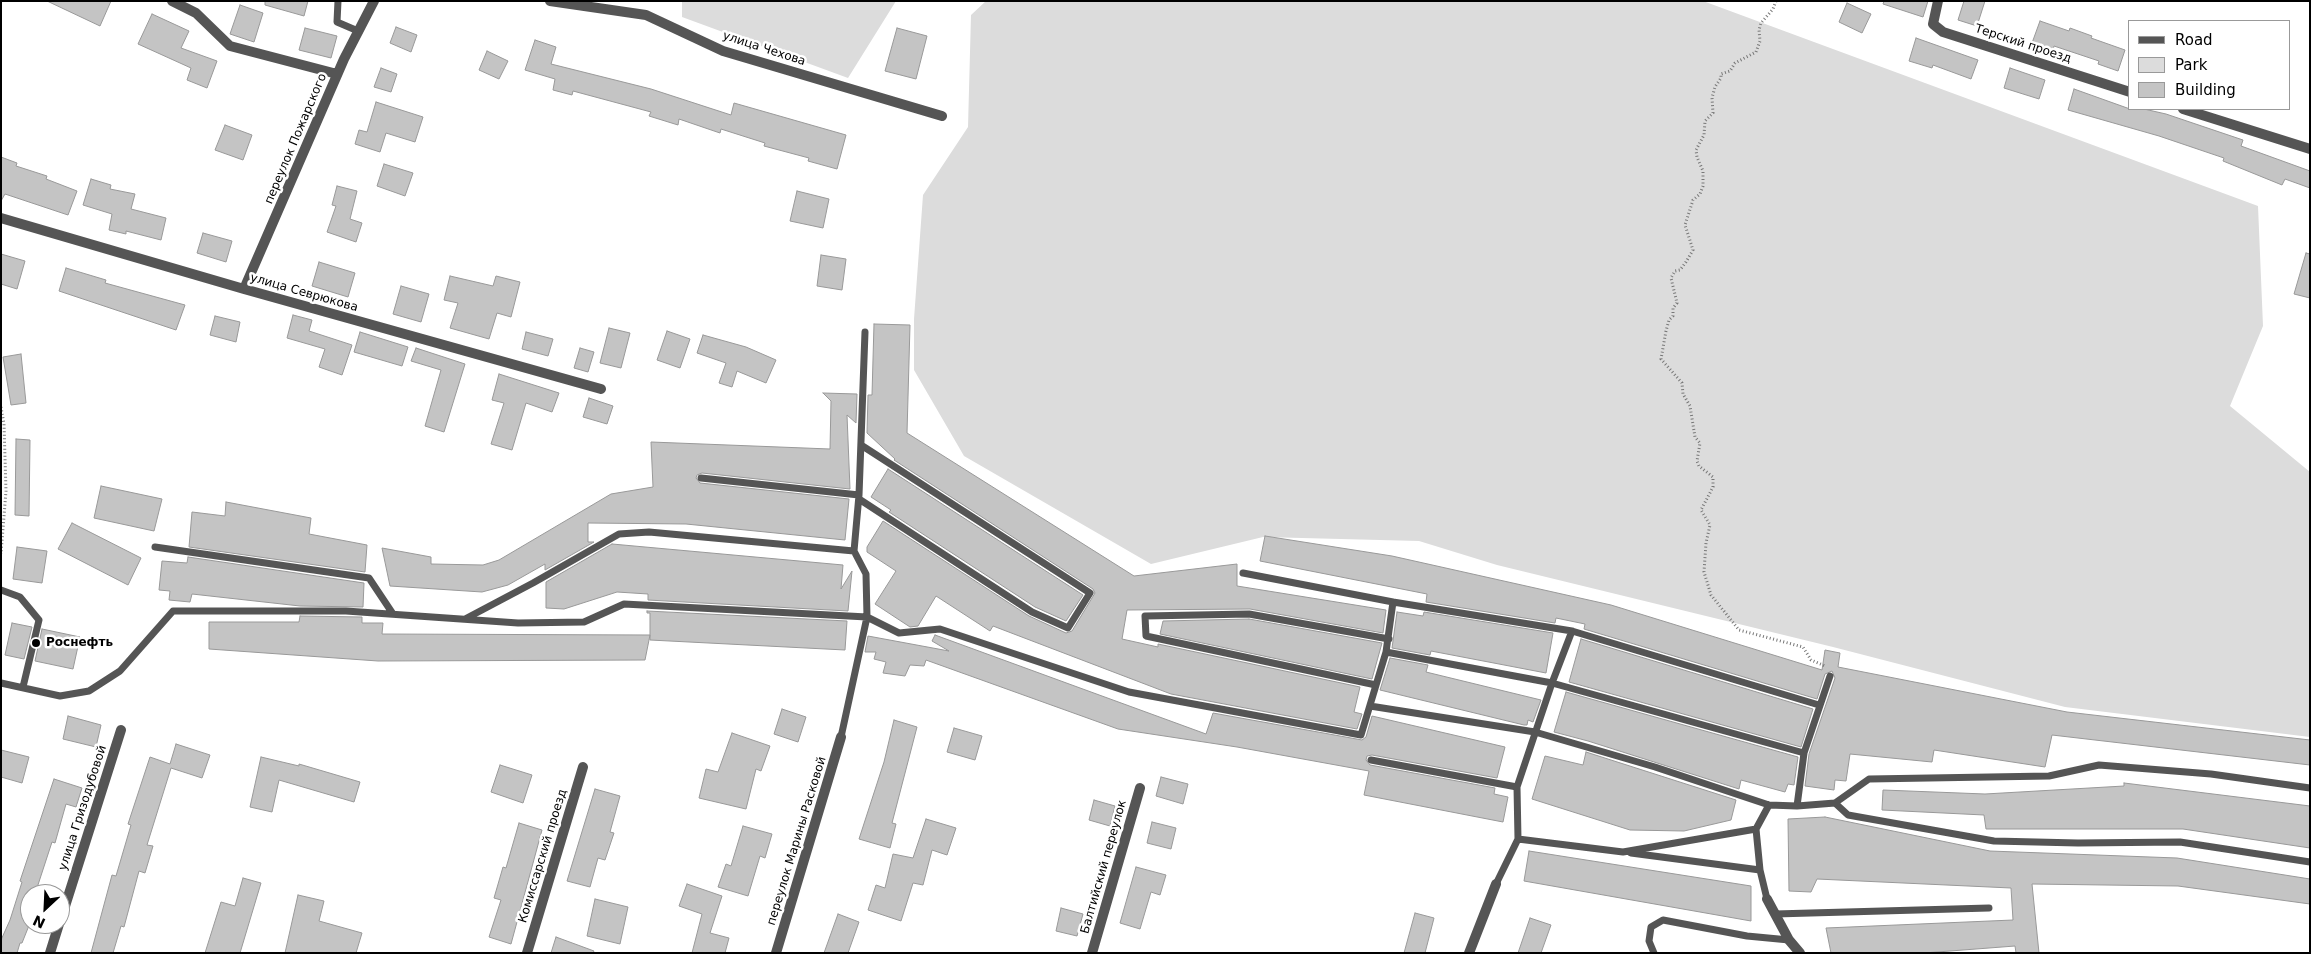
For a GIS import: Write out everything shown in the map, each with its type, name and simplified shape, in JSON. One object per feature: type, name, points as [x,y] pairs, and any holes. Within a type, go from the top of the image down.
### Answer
[{"type":"street","points":[[172,1],[196,13],[230,46],[337,74]]},
{"type":"street","name":"переулок Пожарского","points":[[244,289],[337,74],[374,1]]},
{"type":"street","name":"улица Чехова","points":[[550,1],[646,15],[723,51],[942,116]]},
{"type":"street","name":"Терский проезд","points":[[1938,1],[1933,24],[1943,32],[2128,91]]},
{"type":"street","points":[[2186,110],[2310,149]]},
{"type":"street","name":"улица Севрюкова","points":[[1,218],[244,289],[601,389]]},
{"type":"street","name":"улица Гризодубовой","points":[[70,891],[120,730]]},
{"type":"street","name":"переулок Марины Расковой","points":[[776,953],[841,737]]},
{"type":"street","name":"Комиссарский проезд","points":[[527,953],[583,767]]},
{"type":"street","name":"Балтийский переулок","points":[[1092,953],[1140,788]]},
{"type":"street","points":[[1469,953],[1496,884]]},
{"type":"street","points":[[1767,899],[1789,940],[1800,953]]},
{"type":"street","name":"улица Гризодубовой","points":[[50,953],[56,934]]},
{"type":"lane","points":[[338,1],[338,22],[358,31]]},
{"type":"lane","points":[[841,737],[867,617],[866,574],[854,551],[859,497],[865,332]]},
{"type":"lane","points":[[702,478],[859,497],[1032,612],[1068,628],[1090,593],[861,445]]},
{"type":"lane","points":[[464,619],[620,534],[649,532],[854,551]]},
{"type":"lane","points":[[155,547],[369,578],[392,614]]},
{"type":"lane","points":[[1243,574],[1393,602],[1572,631],[1819,705]]},
{"type":"lane","points":[[1,590],[20,597],[39,620],[23,686]]},
{"type":"lane","points":[[1,683],[23,686],[60,696],[89,691],[120,670],[173,611],[346,611],[518,623],[584,622],[624,604],[867,617],[899,633],[940,629],[1129,692],[1361,735],[1386,652],[1393,602]]},
{"type":"lane","points":[[1376,685],[1146,636],[1145,616],[1249,614],[1389,639]]},
{"type":"lane","points":[[1496,884],[1518,839],[1517,787],[1552,683],[1572,631]]},
{"type":"lane","points":[[1386,652],[1552,683],[1804,753]]},
{"type":"lane","points":[[1797,806],[1804,753],[1830,676]]},
{"type":"lane","points":[[1370,706],[1535,732],[1655,767],[1769,805],[1797,806],[1836,803],[1869,779],[2049,776],[2099,765],[2211,774],[2310,788]]},
{"type":"lane","points":[[1371,760],[1517,787]]},
{"type":"lane","points":[[1836,803],[1848,815],[1994,840],[2078,843],[2180,842],[2310,862]]},
{"type":"lane","points":[[1767,899],[1760,870],[1756,830],[1769,805]]},
{"type":"lane","points":[[1623,852],[1756,830]]},
{"type":"lane","points":[[1518,839],[1760,870]]},
{"type":"lane","points":[[1775,914],[1989,908]]},
{"type":"lane","points":[[1654,953],[1649,941],[1651,927],[1663,920],[1747,936],[1789,940]]},
{"type":"path","points":[[1776,1],[1773,9],[1761,23],[1759,30],[1760,41],[1756,52],[1735,63],[1730,71],[1721,74],[1721,78],[1715,87],[1712,98],[1713,113],[1705,121],[1704,135],[1696,150],[1703,172],[1703,186],[1700,194],[1693,200],[1685,225],[1693,250],[1680,270],[1675,271],[1671,278],[1677,303],[1673,308],[1673,316],[1666,331],[1661,359],[1682,383],[1683,394],[1690,406],[1695,438],[1700,443],[1697,461],[1699,466],[1713,477],[1714,487],[1701,510],[1710,525],[1706,543],[1704,572],[1711,595],[1739,630],[1803,647],[1811,660],[1829,667],[1830,676]]},
{"type":"path","points":[[1,407],[4,424],[6,490],[1,554]]},
{"type":"green space","points":[[682,1],[896,1],[848,78],[682,17]]},
{"type":"green space","points":[[986,1],[1703,1],[2258,206],[2263,326],[2230,406],[2310,472],[2310,737],[2065,707],[1833,647],[1497,565],[1419,541],[1263,537],[1151,564],[964,456],[914,370],[914,319],[923,195],[968,127],[971,15]]},
{"type":"building","points":[[47,1],[111,1],[100,26]]},
{"type":"building","points":[[265,1],[308,1],[304,16],[265,5]]},
{"type":"building","points":[[1884,1],[1928,1],[1923,17],[1883,4]]},
{"type":"building","points":[[1964,1],[1985,1],[1977,26],[1958,20]]},
{"type":"building","points":[[1847,3],[1871,14],[1862,33],[1839,22]]},
{"type":"building","points":[[240,5],[263,13],[254,42],[230,34]]},
{"type":"building","points":[[152,14],[189,31],[181,48],[217,61],[207,88],[187,80],[191,68],[138,44]]},
{"type":"building","points":[[2040,21],[2069,31],[2070,28],[2125,50],[2118,71],[2098,64],[2099,61],[2054,46],[2053,50],[2032,43]]},
{"type":"building","points":[[396,27],[417,35],[411,52],[390,43]]},
{"type":"building","points":[[305,28],[337,36],[331,58],[299,50]]},
{"type":"building","points":[[897,28],[927,36],[916,79],[885,71]]},
{"type":"building","points":[[1916,38],[1978,60],[1971,79],[1933,65],[1932,68],[1909,61]]},
{"type":"building","points":[[535,40],[556,47],[551,64],[651,89],[731,115],[734,103],[846,135],[837,169],[808,161],[809,158],[764,146],[765,143],[721,129],[720,133],[679,119],[678,125],[649,116],[651,112],[573,91],[572,95],[553,90],[555,79],[525,70]]},
{"type":"building","points":[[487,51],[508,61],[499,79],[479,70]]},
{"type":"building","points":[[381,68],[397,74],[391,92],[374,87]]},
{"type":"building","points":[[2010,68],[2045,80],[2039,99],[2004,88]]},
{"type":"building","points":[[2074,89],[2128,108],[2128,110],[2148,110],[2166,114],[2243,140],[2241,146],[2310,171],[2310,188],[2285,179],[2282,185],[2223,161],[2224,158],[2159,136],[2068,110]]},
{"type":"building","points":[[376,102],[423,117],[415,142],[386,133],[380,152],[355,144],[359,130],[367,132]]},
{"type":"building","points":[[225,125],[252,135],[243,160],[215,150]]},
{"type":"building","points":[[1,157],[17,163],[16,166],[47,176],[46,179],[77,191],[68,215],[5,194],[1,201]]},
{"type":"building","points":[[384,164],[413,173],[405,196],[377,186]]},
{"type":"building","points":[[91,179],[111,185],[110,189],[135,194],[131,209],[166,218],[161,240],[126,231],[126,234],[109,230],[112,214],[83,205]]},
{"type":"building","points":[[337,186],[357,191],[350,219],[362,223],[356,242],[327,232],[336,206],[332,205]]},
{"type":"building","points":[[797,191],[829,199],[823,228],[790,221]]},
{"type":"building","points":[[203,233],[232,241],[226,262],[197,253]]},
{"type":"building","points":[[2306,253],[2310,254],[2310,298],[2294,294]]},
{"type":"building","points":[[1,254],[25,261],[17,289],[1,284]]},
{"type":"building","points":[[821,255],[846,259],[842,290],[817,286]]},
{"type":"building","points":[[319,262],[355,273],[348,297],[312,286]]},
{"type":"building","points":[[66,268],[106,280],[105,283],[185,305],[176,330],[59,291]]},
{"type":"building","points":[[450,276],[493,286],[496,276],[520,282],[511,317],[497,313],[489,339],[450,328],[458,303],[444,300]]},
{"type":"building","points":[[401,286],[429,294],[421,322],[393,314]]},
{"type":"building","points":[[293,315],[312,320],[309,331],[352,345],[342,375],[319,367],[325,349],[287,338]]},
{"type":"building","points":[[215,316],[240,322],[236,342],[210,335]]},
{"type":"building","points":[[874,324],[910,325],[907,433],[1134,576],[1237,564],[1237,586],[1386,610],[1383,633],[1250,609],[1127,610],[1122,639],[1158,647],[1158,644],[1360,687],[1354,712],[1362,714],[1357,729],[1171,694],[993,626],[990,631],[936,596],[918,626],[910,627],[875,604],[896,571],[867,552],[867,547],[883,521],[1029,616],[1066,633],[1072,631],[1095,593],[1093,589],[894,460],[867,433],[868,395],[872,395]]},
{"type":"building","points":[[609,328],[630,333],[621,368],[600,363]]},
{"type":"building","points":[[667,331],[690,339],[680,368],[657,360]]},
{"type":"building","points":[[360,332],[408,347],[402,366],[354,352]]},
{"type":"building","points":[[526,332],[553,339],[548,356],[522,349]]},
{"type":"building","points":[[703,335],[746,347],[776,360],[766,383],[737,371],[732,387],[719,383],[726,363],[697,353]]},
{"type":"building","points":[[416,348],[465,364],[444,432],[425,426],[441,370],[411,361]]},
{"type":"building","points":[[580,348],[594,352],[588,372],[574,368]]},
{"type":"building","points":[[21,354],[26,403],[11,405],[3,357]]},
{"type":"building","points":[[499,374],[559,393],[552,412],[526,403],[512,450],[491,444],[504,403],[492,400]]},
{"type":"building","points":[[823,393],[857,394],[856,423],[847,415],[850,489],[702,473],[697,475],[696,478],[700,483],[849,499],[845,540],[686,524],[588,523],[588,542],[594,542],[545,570],[545,564],[508,585],[482,592],[390,586],[382,548],[431,557],[431,564],[483,565],[499,560],[611,494],[653,487],[651,442],[830,449],[831,401]]},
{"type":"building","points":[[589,398],[613,406],[607,424],[583,417]]},
{"type":"building","points":[[16,439],[30,440],[29,516],[15,515]]},
{"type":"building","points":[[888,469],[1083,595],[1066,621],[1035,607],[889,512],[891,510],[871,497]]},
{"type":"building","points":[[101,486],[162,499],[154,531],[94,518]]},
{"type":"building","points":[[226,502],[311,518],[309,534],[367,545],[365,572],[189,547],[192,512],[225,516]]},
{"type":"building","points":[[72,523],[141,558],[128,585],[58,549]]},
{"type":"building","points":[[1265,536],[1392,556],[1611,605],[1822,670],[1825,650],[1840,653],[1838,667],[2067,712],[2310,740],[2310,765],[2052,735],[2045,767],[1934,750],[1932,762],[1850,754],[1846,781],[1835,780],[1834,790],[1805,786],[1809,754],[1835,678],[1832,671],[1825,674],[1817,699],[1584,629],[1585,624],[1556,618],[1555,623],[1426,602],[1427,594],[1260,561]]},
{"type":"building","points":[[612,544],[843,565],[841,589],[852,571],[848,611],[648,600],[648,594],[617,592],[564,609],[546,608],[546,582]]},
{"type":"building","points":[[17,547],[47,551],[42,583],[13,579]]},
{"type":"building","points":[[188,557],[364,583],[363,607],[300,606],[192,594],[190,602],[169,600],[170,591],[159,590],[162,561],[187,563]]},
{"type":"building","points":[[647,611],[847,621],[845,650],[650,640],[650,613],[647,613]]},
{"type":"building","points":[[1397,612],[1423,616],[1424,612],[1553,633],[1546,673],[1431,651],[1430,655],[1392,648]]},
{"type":"building","points":[[300,616],[362,617],[362,623],[383,623],[382,634],[650,635],[645,660],[378,661],[209,649],[209,622],[299,622]]},
{"type":"building","points":[[1249,619],[1382,643],[1372,679],[1160,634],[1163,621]]},
{"type":"building","points":[[12,623],[32,627],[24,659],[5,655]]},
{"type":"building","points":[[42,629],[80,637],[73,669],[35,661]]},
{"type":"building","points":[[935,635],[1206,734],[1213,713],[1362,740],[1366,737],[1372,716],[1505,747],[1497,778],[1372,755],[1367,756],[1366,760],[1370,765],[1495,788],[1494,794],[1508,797],[1503,822],[1364,795],[1369,771],[1237,747],[1118,729],[926,660],[924,666],[910,665],[905,676],[883,673],[886,662],[874,659],[876,652],[865,652],[868,636],[949,651],[932,641]]},
{"type":"building","points":[[1581,639],[1813,709],[1801,747],[1569,682]]},
{"type":"building","points":[[1390,658],[1428,665],[1426,672],[1541,700],[1533,722],[1528,720],[1527,725],[1524,725],[1380,690]]},
{"type":"building","points":[[1566,692],[1798,757],[1794,785],[1788,784],[1785,792],[1741,780],[1739,789],[1554,732]]},
{"type":"building","points":[[782,709],[806,717],[798,742],[774,734]]},
{"type":"building","points":[[68,716],[101,725],[96,747],[63,739]]},
{"type":"building","points":[[894,720],[917,727],[892,823],[896,824],[890,848],[859,839],[884,762]]},
{"type":"building","points":[[954,728],[982,736],[975,760],[947,752]]},
{"type":"building","points":[[732,733],[770,746],[761,771],[756,769],[746,809],[699,798],[706,769],[718,772]]},
{"type":"building","points":[[176,744],[210,755],[202,778],[171,768],[147,845],[153,846],[145,873],[139,871],[124,927],[121,926],[113,953],[91,953],[112,875],[116,876],[131,825],[128,824],[150,757],[170,764]]},
{"type":"building","points":[[1,750],[29,757],[22,783],[1,777]]},
{"type":"building","points":[[1586,752],[1736,800],[1731,820],[1684,831],[1630,830],[1532,799],[1545,756],[1583,765]]},
{"type":"building","points":[[261,757],[299,766],[299,764],[360,782],[354,802],[279,780],[272,812],[250,807]]},
{"type":"building","points":[[500,765],[532,775],[523,803],[491,792]]},
{"type":"building","points":[[1161,777],[1188,784],[1183,804],[1156,796]]},
{"type":"building","points":[[54,779],[82,788],[76,807],[66,804],[55,843],[52,842],[38,884],[21,884],[20,881]]},
{"type":"building","points":[[2124,783],[2310,806],[2310,848],[2183,829],[1986,829],[1984,815],[1882,810],[1883,790],[1985,794],[2124,786]]},
{"type":"building","points":[[595,789],[620,796],[610,832],[614,833],[605,860],[598,858],[590,887],[567,881]]},
{"type":"building","points":[[1094,800],[1115,806],[1110,826],[1089,820]]},
{"type":"building","points":[[1825,817],[1990,851],[2177,858],[2310,879],[2310,904],[2178,886],[2032,884],[2039,953],[2016,953],[2015,946],[1924,953],[1831,953],[1826,928],[2013,920],[2011,888],[1817,879],[1811,892],[1789,891],[1788,819]]},
{"type":"building","points":[[926,819],[956,828],[947,855],[932,850],[923,885],[913,883],[901,921],[868,910],[876,885],[885,888],[893,854],[913,858]]},
{"type":"building","points":[[1152,822],[1176,828],[1171,849],[1147,843]]},
{"type":"building","points":[[519,823],[542,830],[511,944],[489,937],[501,900],[494,898],[503,867],[506,868]]},
{"type":"building","points":[[743,826],[772,834],[765,858],[760,856],[748,896],[718,887],[726,864],[731,866]]},
{"type":"building","points":[[1529,851],[1751,886],[1751,921],[1524,881]]},
{"type":"building","points":[[1136,867],[1166,875],[1160,895],[1151,892],[1140,929],[1120,923]]},
{"type":"building","points":[[243,878],[261,883],[240,953],[205,953],[221,902],[235,906]]},
{"type":"building","points":[[687,884],[722,896],[710,933],[729,938],[725,953],[692,953],[702,914],[679,906]]},
{"type":"building","points":[[20,888],[20,934],[26,934],[17,953],[1,953],[1,940],[10,920]]},
{"type":"building","points":[[298,895],[324,901],[319,921],[362,933],[356,953],[285,953]]},
{"type":"building","points":[[595,899],[628,907],[620,944],[587,936]]},
{"type":"building","points":[[1061,908],[1083,914],[1077,936],[1056,931]]},
{"type":"building","points":[[1415,913],[1434,918],[1425,953],[1404,953]]},
{"type":"building","points":[[838,914],[859,922],[848,953],[824,953]]},
{"type":"building","points":[[1530,918],[1551,925],[1541,953],[1518,953]]},
{"type":"building","points":[[556,937],[594,951],[593,953],[551,953]]},
{"type":"place","name":"Роснефть","points":[[36,643]]}]
